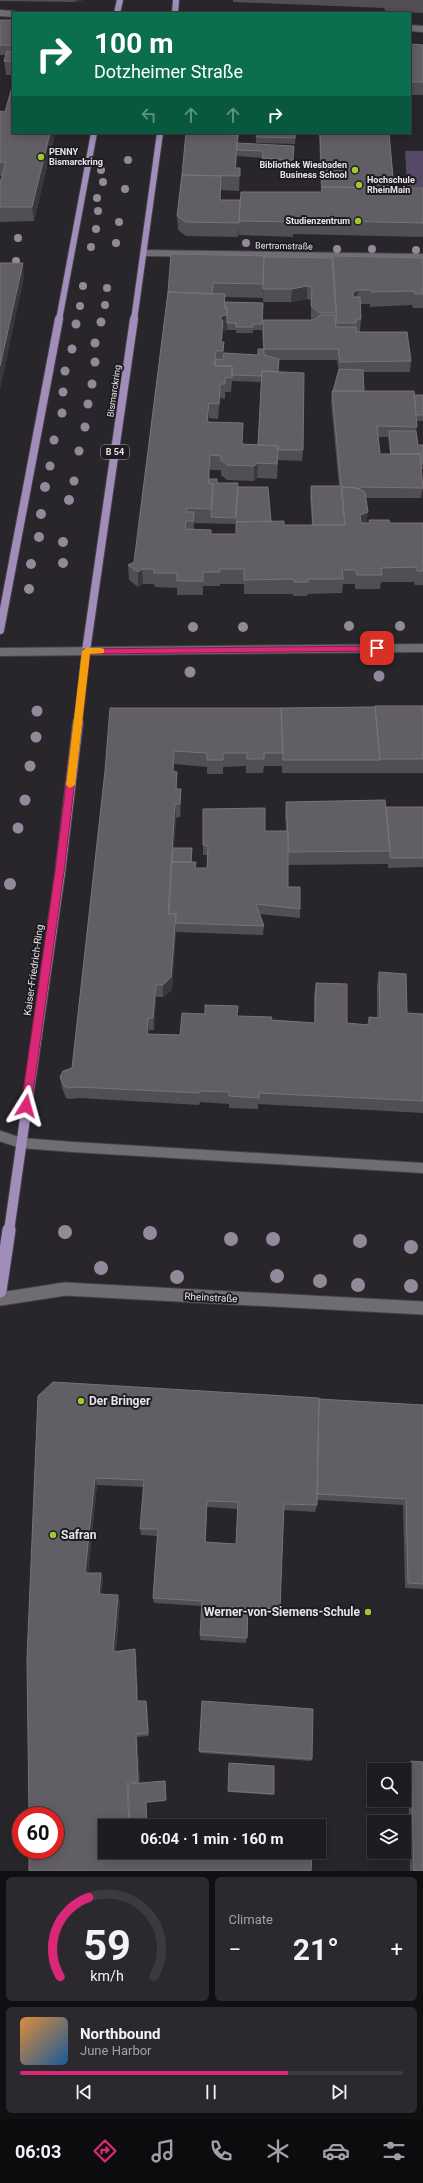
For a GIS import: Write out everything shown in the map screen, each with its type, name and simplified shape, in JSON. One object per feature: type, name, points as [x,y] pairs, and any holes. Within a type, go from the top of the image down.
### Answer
[{"type":"main road","points":[[117,12],[120,0]]},
{"type":"main road","points":[[175,12],[176,0]]},
{"type":"main road","points":[[0,630],[94,134]]},
{"type":"main road","name":"Bismarckring","points":[[86,651],[160,134]]},
{"type":"main road","name":"Kaiser-Friedrich-Ring","points":[[0,1291],[60,872],[86,651]]},
{"type":"street","points":[[0,13],[12,14]]},
{"type":"street","points":[[411,28],[423,29]]},
{"type":"street","name":"Bertramstraße","points":[[144,253],[423,257]]},
{"type":"street","points":[[0,652],[423,648]]},
{"type":"street","points":[[0,1136],[21,1143],[423,1168]]},
{"type":"street","name":"Rheinstraße","points":[[0,1299],[36,1292],[65,1289],[423,1308]]},
{"type":"shaded area","points":[[405,151],[423,151],[423,203],[408,202]]},
{"type":"building","points":[[0,20],[12,20],[12,45],[0,45]]},
{"type":"building","points":[[411,44],[423,45],[423,82],[411,82]]},
{"type":"building","points":[[7,51],[12,52],[12,61],[4,61]]},
{"type":"building","points":[[12,87],[12,134],[50,134],[32,207],[0,207],[0,183],[6,162],[0,162],[0,111],[5,112]]},
{"type":"building","points":[[186,134],[238,135],[235,168],[240,168],[240,176],[182,175]]},
{"type":"building","points":[[212,134],[238,134],[238,135]]},
{"type":"building","points":[[257,134],[296,134],[295,138],[256,137]]},
{"type":"building","name":"Bibliothek Wiesbaden Business School","points":[[320,134],[389,134],[394,188],[322,188]]},
{"type":"building","points":[[237,143],[294,146],[293,160],[262,158],[263,151],[237,150]]},
{"type":"building","points":[[182,175],[221,176],[220,200],[240,200],[239,223],[186,222],[177,216]]},
{"type":"building","points":[[322,187],[423,188],[423,223],[294,220],[293,222],[239,221],[241,192],[322,192]]},
{"type":"building","points":[[171,254],[264,256],[263,284],[213,283],[212,294],[168,292]]},
{"type":"building","points":[[333,256],[423,258],[423,294],[415,294],[414,291],[371,292],[371,290],[358,290],[353,292],[353,297],[360,297],[361,319],[356,319],[356,323],[337,323]]},
{"type":"building","points":[[264,257],[332,258],[336,313],[320,313],[311,306],[312,287],[307,286],[292,289],[263,289]]},
{"type":"building","points":[[0,263],[23,263],[0,366]]},
{"type":"building","points":[[168,292],[225,294],[224,308],[227,308],[227,315],[221,316],[221,320],[223,321],[221,342],[224,342],[223,351],[216,351],[214,366],[232,366],[232,378],[225,377],[225,384],[220,384],[219,404],[209,403],[207,422],[243,423],[242,444],[278,446],[277,464],[258,463],[254,466],[227,465],[221,460],[221,456],[210,455],[208,483],[213,484],[211,509],[186,508],[186,512],[194,512],[193,521],[186,521],[185,529],[211,530],[211,534],[236,534],[236,522],[284,521],[284,525],[345,525],[342,487],[356,488],[365,492],[368,512],[360,515],[361,523],[370,523],[369,520],[389,520],[390,523],[423,523],[423,571],[417,571],[417,567],[381,568],[382,575],[357,575],[356,570],[342,570],[343,579],[308,579],[308,582],[294,582],[294,579],[244,580],[244,569],[219,569],[220,572],[203,572],[203,581],[177,581],[177,573],[154,573],[154,569],[142,569],[138,572],[128,565],[134,562]]},
{"type":"building","points":[[225,302],[263,303],[262,324],[253,324],[253,327],[236,327],[236,323],[227,323],[227,308],[225,308]]},
{"type":"building","points":[[320,315],[335,315],[336,327],[356,327],[356,332],[407,332],[411,361],[340,362],[338,349],[264,349],[263,320],[314,320]]},
{"type":"building","points":[[258,349],[264,349],[264,355],[279,359],[278,372],[262,371],[261,376],[232,375],[232,366],[215,366],[216,359],[223,360],[224,353],[258,355]]},
{"type":"building","points":[[339,369],[363,370],[364,391],[333,391]]},
{"type":"building","points":[[262,371],[304,373],[303,450],[278,450],[278,446],[258,445]]},
{"type":"building","points":[[332,391],[414,391],[417,427],[377,426],[380,454],[420,454],[423,488],[362,487],[359,489],[342,487],[341,491],[345,525],[313,525],[311,486],[341,486]]},
{"type":"building","points":[[414,395],[423,395],[423,415],[416,415]]},
{"type":"building","points":[[389,431],[416,431],[418,445],[423,445],[423,463],[421,463],[420,454],[391,454]]},
{"type":"building","points":[[209,479],[217,479],[217,483],[238,483],[235,518],[211,517],[213,484],[208,483]]},
{"type":"building","points":[[238,487],[268,487],[271,521],[236,522]]},
{"type":"building","points":[[375,706],[423,706],[423,759],[380,759]]},
{"type":"building","points":[[375,707],[380,760],[283,760],[281,708]]},
{"type":"building","points":[[110,708],[281,708],[283,753],[264,753],[264,759],[247,759],[247,753],[223,753],[223,760],[207,760],[207,753],[174,751],[173,771],[177,772],[176,789],[181,789],[180,804],[175,804],[168,914],[176,914],[171,977],[163,985],[156,985],[153,1018],[148,1018],[147,1034],[180,1035],[182,1013],[205,1014],[205,1005],[238,1006],[237,1016],[272,1017],[271,1020],[315,1023],[316,983],[347,984],[347,1023],[369,1025],[369,1017],[380,1018],[379,972],[406,974],[407,1013],[423,1014],[423,1101],[259,1093],[259,1098],[229,1096],[229,1092],[200,1091],[199,1093],[77,1087],[68,1088],[64,1086],[60,1077],[63,1071],[72,1068],[105,771]]},
{"type":"building","points":[[385,800],[390,851],[289,852],[286,802]]},
{"type":"building","points":[[386,807],[423,807],[423,858],[390,858]]},
{"type":"building","points":[[265,808],[265,831],[288,831],[288,887],[300,887],[300,909],[256,904],[264,926],[176,923],[176,914],[169,914],[172,862],[196,862],[195,868],[207,868],[208,846],[203,845],[203,809]]},
{"type":"building","points":[[173,848],[192,848],[191,862],[172,862]]},
{"type":"building","points":[[53,1382],[319,1398],[317,1505],[284,1504],[280,1609],[248,1607],[247,1638],[200,1635],[202,1601],[153,1598],[158,1529],[140,1529],[144,1480],[95,1478],[85,1573],[101,1573],[99,1594],[118,1595],[113,1652],[135,1649],[137,1701],[146,1701],[148,1733],[136,1734],[138,1782],[127,1782],[129,1819],[98,1819],[98,1859],[312,1859],[311,1871],[29,1871],[29,1859],[64,1859],[64,1807],[29,1807],[27,1659],[38,1396]],"holes":[[[207,1501],[238,1502],[236,1544],[205,1542]]]},
{"type":"building","points":[[319,1399],[423,1405],[423,1584],[408,1583],[406,1499],[317,1494]]},
{"type":"building","points":[[202,1701],[313,1709],[312,1759],[199,1751]]},
{"type":"building","points":[[411,1761],[423,1762],[423,1871],[414,1871]]},
{"type":"building","points":[[229,1763],[274,1766],[274,1794],[228,1791]]},
{"type":"building","points":[[165,1781],[166,1800],[146,1802],[147,1819],[130,1819],[128,1784]]},
{"type":"slow traffic","points":[[70,785],[86,651],[101,651]]},
{"type":"place","name":"PENNY Bismarckring","points":[[41,157]]},
{"type":"place","name":"Bibliothek Wiesbaden Business School","points":[[355,170]]},
{"type":"place","name":"Hochschule RheinMain","points":[[359,185]]},
{"type":"place","name":"Studienzentrum","points":[[358,221]]},
{"type":"place","name":"Der Bringer","points":[[81,1401]]},
{"type":"place","name":"Safran","points":[[53,1535]]},
{"type":"place","name":"Werner-von-Siemens-Schule","points":[[368,1612]]},
{"type":"route","points":[[26,1106],[60,872],[86,651],[377,648]]}]
